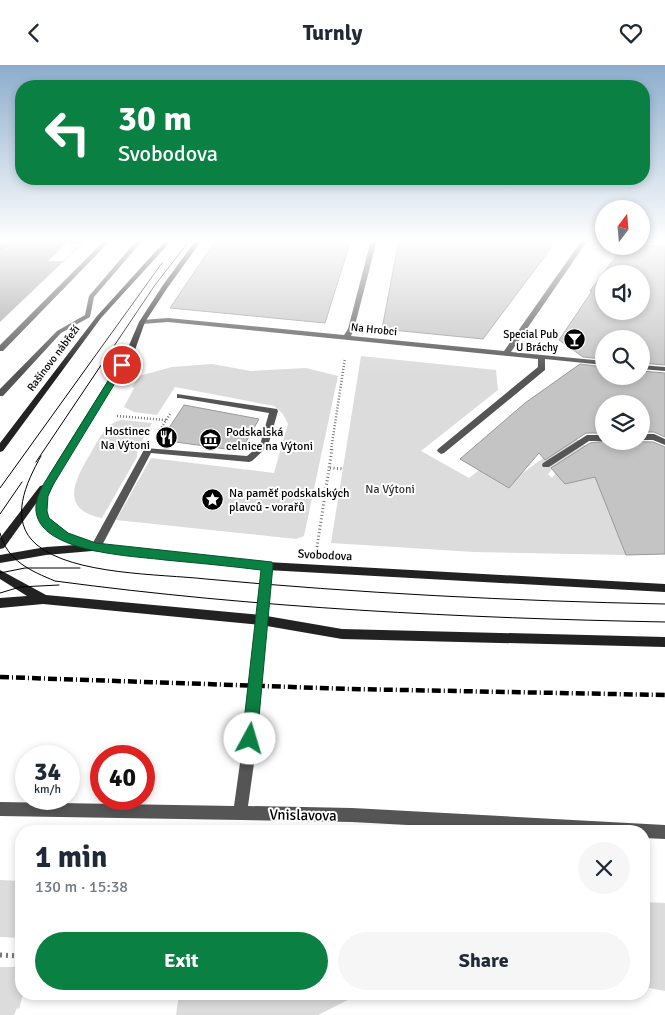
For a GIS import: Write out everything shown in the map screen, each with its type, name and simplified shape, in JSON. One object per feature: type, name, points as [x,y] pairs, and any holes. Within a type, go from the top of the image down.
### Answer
[{"type":"main road","name":"Rašínovo nábřeží","points":[[0,449],[99,317],[129,284]]},
{"type":"main road","points":[[0,545],[56,472],[131,350],[142,322],[166,284]]},
{"type":"main road","name":"Svobodova","points":[[56,472],[43,496],[41,511],[45,520],[64,536],[95,548],[267,565],[665,588]]},
{"type":"main road","points":[[0,559],[56,550],[95,548]]},
{"type":"main road","points":[[0,574],[43,599]]},
{"type":"main road","points":[[0,603],[43,599],[261,620],[342,634],[665,642]]},
{"type":"street","points":[[0,349],[64,284]]},
{"type":"street","points":[[0,394],[59,332],[88,316],[91,297],[102,284]]},
{"type":"street","points":[[347,337],[351,329],[363,284]]},
{"type":"street","points":[[506,353],[554,284]]},
{"type":"street","name":"Na Hrobci","points":[[142,322],[168,320],[595,362]]},
{"type":"street","points":[[441,451],[542,368],[541,357]]},
{"type":"street","points":[[650,368],[665,369]]},
{"type":"street","points":[[95,548],[148,450],[249,459],[264,446],[274,411],[180,396]]},
{"type":"street","points":[[650,437],[654,437],[664,446]]},
{"type":"street","points":[[546,465],[587,438],[595,438]]},
{"type":"street","points":[[240,814],[248,756],[267,565]]},
{"type":"street","name":"Vnislavova","points":[[0,809],[352,815],[536,825]]},
{"type":"street","name":"Vnislavova","points":[[650,831],[665,832]]},
{"type":"path","points":[[317,549],[330,468],[347,337]]},
{"type":"path","points":[[148,450],[180,396]]},
{"type":"path","points":[[116,415],[166,420]]},
{"type":"path","points":[[330,468],[344,469]]},
{"type":"path","points":[[0,955],[15,956]]},
{"type":"green space","name":"Na Výtoni","points":[[361,356],[496,370],[498,390],[421,451],[469,478],[483,467],[509,488],[514,482],[512,481],[573,436],[584,445],[595,445],[552,469],[548,474],[552,478],[556,473],[598,476],[599,487],[626,555],[474,552],[331,543]]},
{"type":"green space","points":[[212,364],[251,371],[306,368],[338,376],[304,536],[296,539],[116,520],[151,458],[274,473],[288,424],[283,414],[274,406],[175,387],[157,415],[134,412],[124,407],[134,388],[132,387],[139,376],[172,367]]},
{"type":"green space","points":[[122,420],[152,423],[137,449],[137,457],[102,518],[80,509],[74,494],[75,485],[83,466],[102,434],[111,425]]},
{"type":"green space","points":[[0,880],[15,881],[15,938],[0,937]]},
{"type":"green space","points":[[650,902],[665,903],[665,991],[650,988]]},
{"type":"green space","points":[[0,967],[15,967],[15,1000],[21,1000],[19,1009],[17,1008],[14,1015],[0,1015]]},
{"type":"green space","points":[[178,1000],[348,1000],[318,1015],[176,1015]]},
{"type":"shaded area","points":[[0,284],[40,284],[0,322]]},
{"type":"building","points":[[186,284],[337,284],[325,323],[170,308]]},
{"type":"building","points":[[391,284],[524,284],[483,339],[382,329]]},
{"type":"building","points":[[595,284],[595,320],[650,320],[650,284],[665,284],[665,365],[650,364],[650,330],[595,330],[595,358],[583,357],[559,340]]},
{"type":"building","points":[[580,364],[595,366],[595,385],[650,385],[650,372],[665,373],[665,437],[650,432],[650,395],[595,395],[595,433],[586,433],[545,460],[539,453],[509,488],[460,459],[525,403]]},
{"type":"building","points":[[184,405],[259,419],[241,451],[161,440]]},
{"type":"building","points":[[595,442],[595,450],[650,450],[650,442],[665,447],[665,554],[626,555],[595,477],[565,484],[551,468],[590,443]]},
{"type":"tram line","points":[[0,488],[147,284]]},
{"type":"tram line","points":[[36,462],[156,284]]},
{"type":"tram line","points":[[41,456],[25,490],[22,502],[23,525],[28,535],[37,545],[53,555],[94,568],[142,574],[378,592],[550,601],[665,604]]},
{"type":"tram line","points":[[0,514],[22,482]]},
{"type":"tram line","points":[[0,533],[8,551],[27,568]]},
{"type":"tram line","points":[[0,573],[27,568]]},
{"type":"tram line","points":[[27,568],[80,568]]},
{"type":"tram line","points":[[27,568],[55,581],[283,605],[512,618],[665,622]]},
{"type":"tram line","points":[[0,593],[20,587],[59,585]]},
{"type":"railway","points":[[0,677],[351,689],[665,695]]},
{"type":"place","name":"Special Pub U Bráchy","points":[[574,340]]},
{"type":"place","name":"Hostinec Na Výtoni","points":[[166,438]]},
{"type":"place","name":"Podskalská celnice na Výtoni","points":[[210,439]]},
{"type":"place","name":"Na paměť podskalských plavců - vorařů","points":[[213,500]]},
{"type":"route","points":[[122,365],[48,485],[43,496],[41,511],[45,520],[53,529],[64,536],[95,548],[267,565],[250,739]]}]
